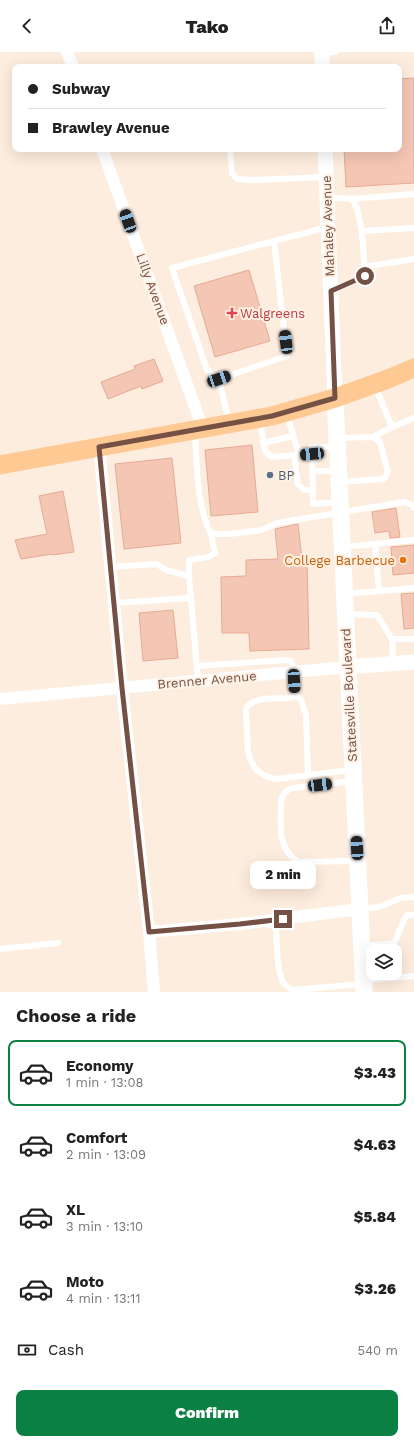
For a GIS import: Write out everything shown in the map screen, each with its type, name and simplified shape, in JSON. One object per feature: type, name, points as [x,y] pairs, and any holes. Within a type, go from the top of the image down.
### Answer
[{"type":"main road","points":[[0,465],[260,419],[335,398],[412,371]]},
{"type":"main road","name":"Statesville Boulevard","points":[[335,398],[364,986]]},
{"type":"street","points":[[67,52],[72,64]]},
{"type":"street","name":"Lilly Avenue","points":[[103,152],[199,429]]},
{"type":"street","name":"Mahaley Avenue","points":[[325,152],[335,398]]},
{"type":"street","points":[[99,447],[122,688],[149,932],[154,992]]},
{"type":"street","name":"Brenner Avenue","points":[[0,699],[414,662]]},
{"type":"street","points":[[149,932],[240,924],[360,909]]},
{"type":"lane","points":[[230,152],[232,173],[237,179],[251,180],[326,177]]},
{"type":"lane","points":[[327,197],[352,198],[414,194]]},
{"type":"lane","points":[[331,291],[365,276],[362,231],[357,208],[352,198]]},
{"type":"lane","points":[[230,424],[219,379],[207,370],[172,268],[328,227]]},
{"type":"lane","points":[[362,231],[414,228]]},
{"type":"lane","points":[[219,379],[287,356],[274,241]]},
{"type":"lane","points":[[364,267],[414,259]]},
{"type":"lane","points":[[374,384],[392,427]]},
{"type":"lane","points":[[286,412],[293,436],[298,484],[304,490],[313,490]]},
{"type":"lane","points":[[341,507],[313,504],[311,447],[373,437],[414,418]]},
{"type":"lane","points":[[260,419],[265,451],[272,457],[312,454]]},
{"type":"lane","points":[[198,681],[189,560],[208,557],[216,553],[212,534],[206,524],[199,490],[199,429]]},
{"type":"lane","points":[[263,443],[293,436]]},
{"type":"lane","points":[[313,471],[339,476],[384,479],[388,472],[380,442],[373,437]]},
{"type":"lane","points":[[212,534],[230,534],[261,530],[277,523],[341,507],[404,502],[414,505],[414,508]]},
{"type":"lane","points":[[342,547],[414,540]]},
{"type":"lane","points":[[375,544],[378,591]]},
{"type":"lane","points":[[111,567],[157,564],[166,570],[189,576]]},
{"type":"lane","points":[[344,594],[414,588]]},
{"type":"lane","points":[[114,604],[191,598]]},
{"type":"lane","points":[[345,614],[378,615],[392,639],[393,663]]},
{"type":"lane","points":[[392,639],[414,639]]},
{"type":"lane","points":[[197,666],[287,660],[291,661],[294,672],[295,695],[301,700],[306,715],[308,775]]},
{"type":"lane","points":[[226,664],[227,678]]},
{"type":"lane","points":[[295,695],[291,698],[260,700],[249,704],[246,709],[248,751],[255,768],[264,776],[276,779],[308,775],[353,776]]},
{"type":"lane","points":[[353,776],[287,790],[280,801],[282,843],[291,858],[299,862],[358,862]]},
{"type":"lane","points":[[360,909],[379,907],[401,898],[414,896]]},
{"type":"lane","points":[[362,946],[394,943],[402,922],[407,915],[414,915]]},
{"type":"lane","points":[[240,924],[276,926],[279,964],[284,983],[290,990],[364,986],[414,976]]},
{"type":"lane","points":[[0,949],[58,943]]},
{"type":"building","points":[[414,78],[414,183],[346,187],[344,152],[402,152],[402,79]]},
{"type":"building","name":"Walgreens","points":[[249,270],[270,341],[215,357],[194,286]]},
{"type":"building","points":[[154,359],[163,381],[142,389],[141,386],[108,399],[101,382],[135,369],[134,366]]},
{"type":"building","points":[[252,445],[258,512],[211,516],[205,450]]},
{"type":"building","points":[[172,458],[181,543],[124,549],[115,464]]},
{"type":"building","points":[[63,491],[74,552],[21,559],[15,540],[47,534],[39,496]]},
{"type":"building","points":[[396,508],[400,537],[390,538],[389,531],[375,533],[372,512]]},
{"type":"building","points":[[298,524],[302,559],[307,559],[309,649],[250,651],[249,633],[222,633],[221,577],[246,576],[246,560],[278,559],[275,529]]},
{"type":"building","name":"College Barbecue","points":[[414,545],[414,573],[393,575],[391,547]]},
{"type":"building","points":[[414,593],[414,628],[404,629],[401,594]]},
{"type":"building","points":[[173,610],[178,658],[143,661],[139,613]]},
{"type":"place","name":"Walgreens","points":[[232,313]]},
{"type":"place","name":"BP","points":[[270,475]]},
{"type":"place","name":"College Barbecue","points":[[403,560]]},
{"type":"route","points":[[283,919],[149,932],[122,688],[99,447],[272,416],[335,398],[331,291],[365,276]]}]
